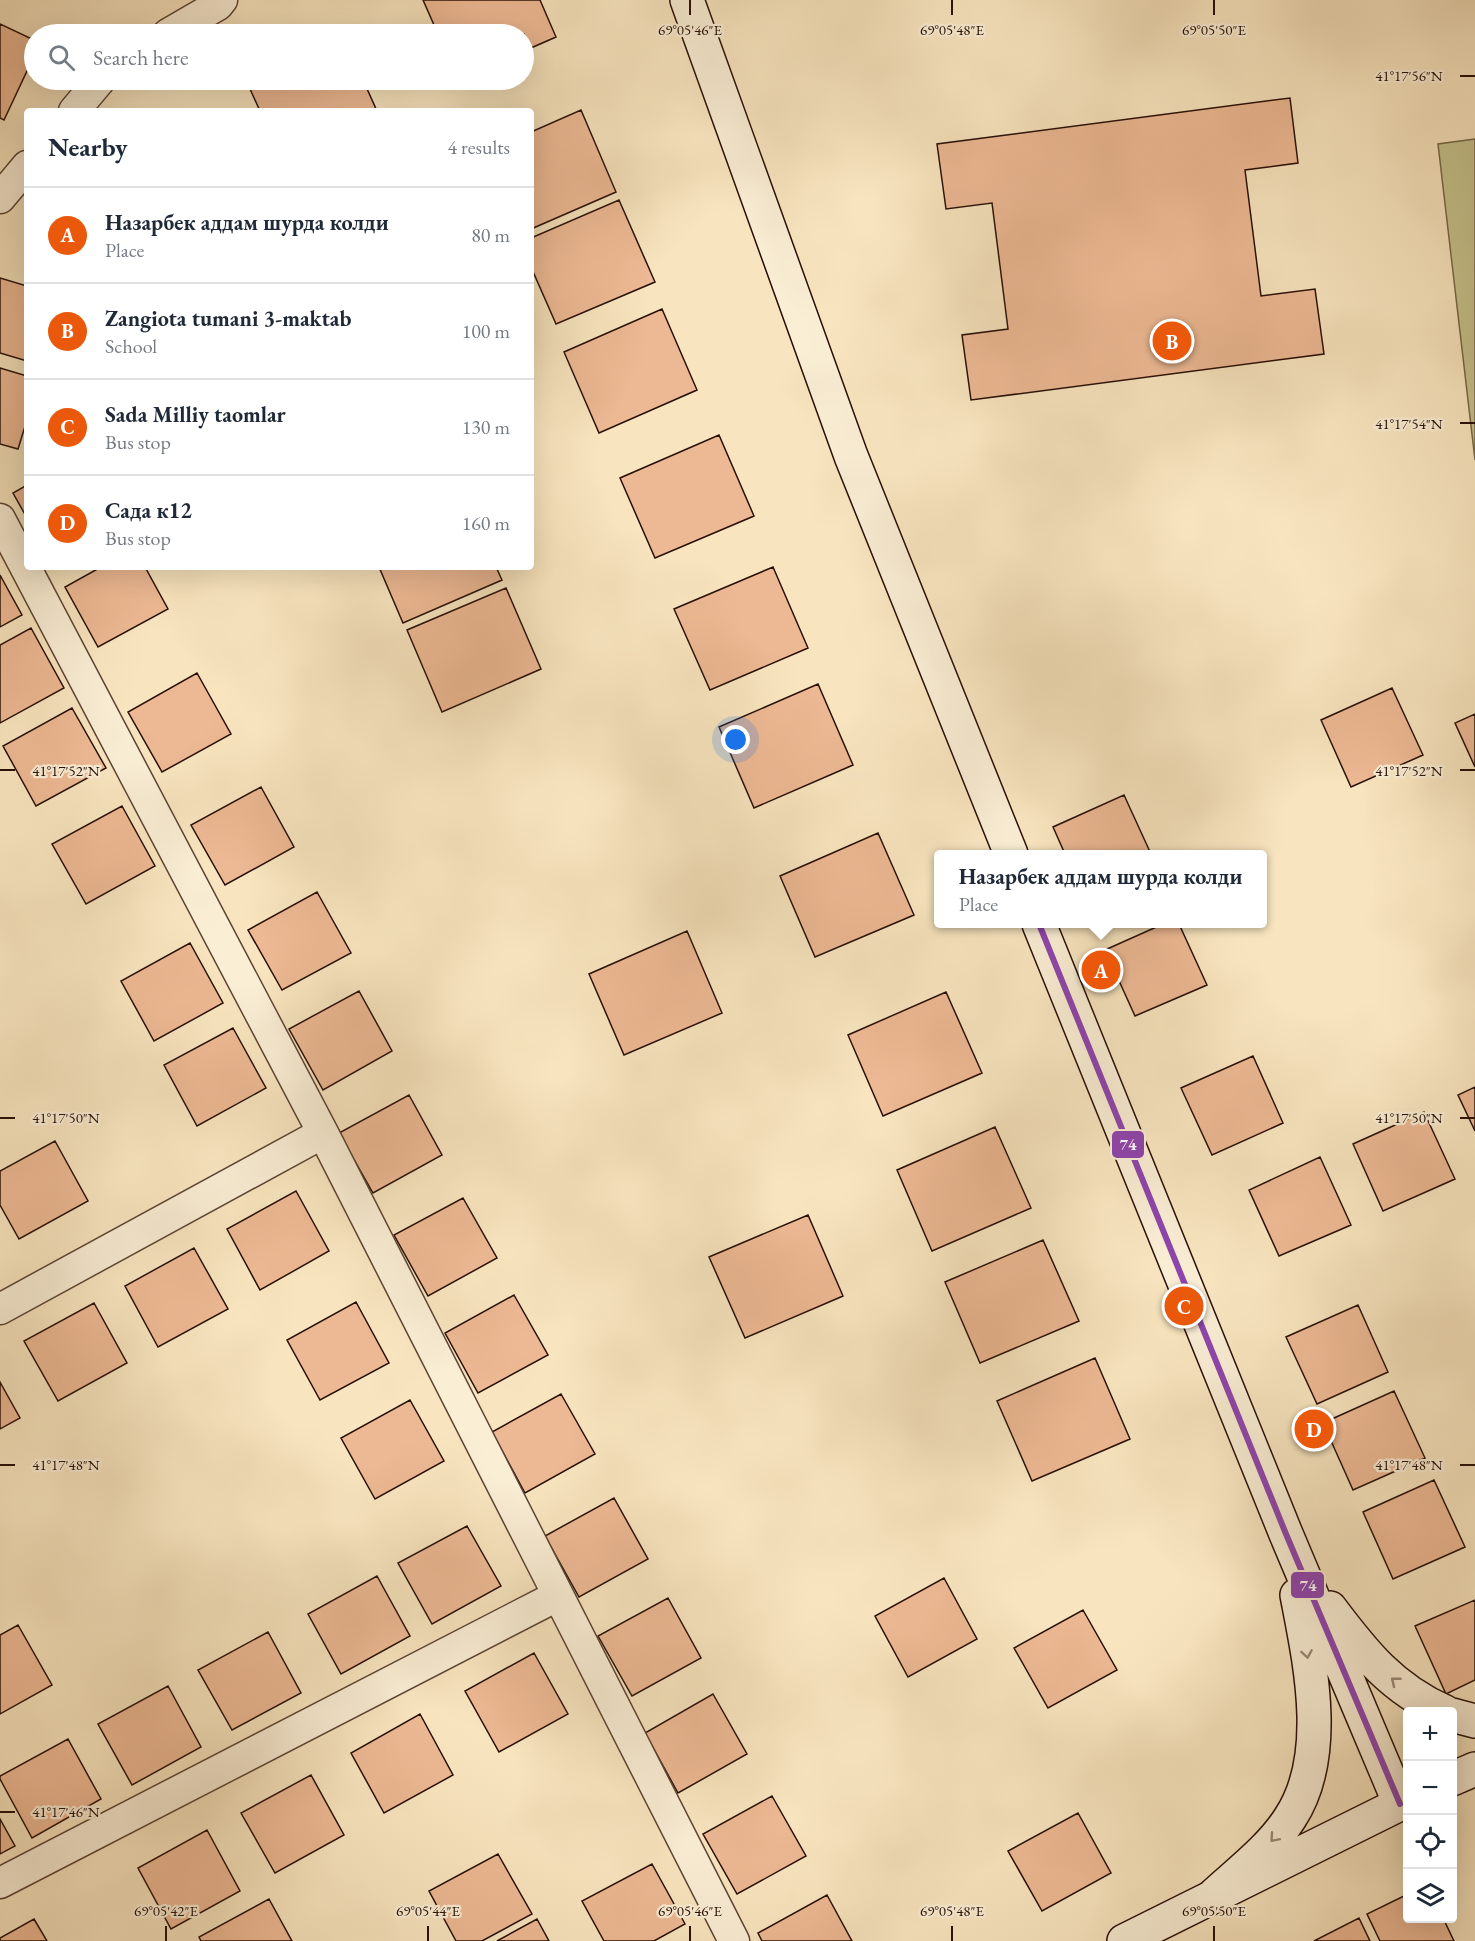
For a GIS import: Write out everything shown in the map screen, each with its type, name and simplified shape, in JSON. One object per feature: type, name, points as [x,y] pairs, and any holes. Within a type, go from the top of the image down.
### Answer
[{"type":"main road","points":[[687,0],[850,456],[1009,850]]},
{"type":"main road","points":[[1041,928],[1286,1534],[1403,1800]]},
{"type":"main road","points":[[1286,1534],[1326,1602],[1366,1655],[1405,1689],[1435,1707]]},
{"type":"main road","points":[[1213,1896],[1269,1844],[1290,1819],[1304,1793],[1310,1771],[1313,1731],[1312,1689],[1286,1534]]},
{"type":"main road","points":[[1457,1716],[1475,1721]]},
{"type":"main road","points":[[1457,1777],[1475,1769]]},
{"type":"main road","points":[[1124,1941],[1403,1802]]},
{"type":"street","points":[[185,24],[218,5],[222,0]]},
{"type":"street","points":[[77,108],[92,90]]},
{"type":"street","points":[[0,198],[24,170]]},
{"type":"street","points":[[0,519],[24,565]]},
{"type":"street","points":[[27,570],[323,1133],[734,1941]]},
{"type":"street","points":[[0,1309],[323,1133]]},
{"type":"street","points":[[0,1883],[557,1596]]},
{"type":"shaded area","points":[[1475,139],[1475,460],[1438,144]]},
{"type":"building","points":[[423,0],[540,0],[556,37],[534,47],[534,24],[434,24]]},
{"type":"building","points":[[0,24],[24,35],[24,77],[4,120],[0,118]]},
{"type":"building","points":[[250,90],[368,90],[376,108],[259,108]]},
{"type":"building","points":[[1290,98],[1298,163],[1245,170],[1261,296],[1315,289],[1324,354],[971,400],[962,335],[1008,329],[992,203],[946,209],[937,144]]},
{"type":"building","points":[[581,110],[616,192],[534,228],[534,131]]},
{"type":"building","points":[[619,200],[655,282],[556,324],[534,274],[534,237]]},
{"type":"building","points":[[0,278],[24,285],[24,360],[0,353]]},
{"type":"building","points":[[662,309],[697,390],[599,433],[564,352]]},
{"type":"building","points":[[0,368],[24,375],[24,430],[18,449],[0,444]]},
{"type":"building","points":[[719,435],[754,516],[655,558],[620,478]]},
{"type":"building","points":[[24,487],[24,513],[13,493]]},
{"type":"building","points":[[773,567],[808,648],[710,690],[674,609]]},
{"type":"building","points":[[96,570],[147,570],[168,609],[98,647],[65,587]]},
{"type":"building","points":[[380,570],[497,570],[502,580],[403,623]]},
{"type":"building","points":[[0,575],[22,615],[0,627]]},
{"type":"building","points":[[506,588],[541,669],[442,712],[407,630]]},
{"type":"building","points":[[31,628],[64,688],[0,723],[0,645]]},
{"type":"building","points":[[197,673],[231,734],[162,772],[128,712]]},
{"type":"building","points":[[818,684],[853,765],[754,808],[719,727]]},
{"type":"building","points":[[1392,688],[1423,755],[1351,787],[1321,720]]},
{"type":"building","points":[[72,708],[106,768],[36,806],[3,746]]},
{"type":"building","points":[[1475,714],[1475,767],[1455,723]]},
{"type":"building","points":[[261,787],[294,847],[225,885],[191,825]]},
{"type":"building","points":[[1124,795],[1149,850],[1063,850],[1053,827]]},
{"type":"building","points":[[122,806],[155,866],[86,904],[52,844]]},
{"type":"building","points":[[878,833],[914,915],[815,957],[780,876]]},
{"type":"building","points":[[317,892],[351,953],[282,990],[248,930]]},
{"type":"building","points":[[1154,928],[1181,928],[1207,985],[1135,1016],[1105,950]]},
{"type":"building","points":[[687,931],[722,1013],[624,1055],[589,974]]},
{"type":"building","points":[[190,943],[223,1003],[154,1041],[121,981]]},
{"type":"building","points":[[359,991],[392,1051],[323,1090],[289,1029]]},
{"type":"building","points":[[946,992],[982,1073],[883,1116],[848,1035]]},
{"type":"building","points":[[233,1028],[266,1088],[197,1126],[164,1065]]},
{"type":"building","points":[[1253,1056],[1283,1123],[1212,1155],[1181,1088]]},
{"type":"building","points":[[1475,1087],[1475,1131],[1458,1095]]},
{"type":"building","points":[[409,1095],[442,1155],[373,1193],[339,1133]]},
{"type":"building","points":[[1424,1112],[1455,1179],[1383,1211],[1353,1144]]},
{"type":"building","points":[[995,1127],[1031,1208],[932,1251],[897,1170]]},
{"type":"building","points":[[55,1141],[88,1201],[19,1239],[0,1205],[0,1171]]},
{"type":"building","points":[[1320,1157],[1351,1225],[1279,1256],[1249,1190]]},
{"type":"building","points":[[296,1191],[329,1251],[260,1290],[227,1229]]},
{"type":"building","points":[[463,1198],[497,1258],[428,1296],[394,1235]]},
{"type":"building","points":[[808,1215],[843,1296],[745,1338],[709,1257]]},
{"type":"building","points":[[1043,1240],[1079,1321],[980,1363],[945,1282]]},
{"type":"building","points":[[194,1248],[228,1309],[158,1347],[125,1286]]},
{"type":"building","points":[[514,1295],[548,1355],[478,1393],[445,1333]]},
{"type":"building","points":[[356,1302],[389,1363],[320,1400],[287,1340]]},
{"type":"building","points":[[94,1303],[127,1363],[58,1401],[24,1341]]},
{"type":"building","points":[[1358,1305],[1388,1372],[1317,1404],[1286,1337]]},
{"type":"building","points":[[1095,1358],[1130,1439],[1032,1481],[997,1401]]},
{"type":"building","points":[[0,1382],[20,1418],[0,1429]]},
{"type":"building","points":[[1394,1391],[1425,1458],[1353,1490],[1323,1423]]},
{"type":"building","points":[[561,1394],[595,1454],[525,1493],[492,1432]]},
{"type":"building","points":[[410,1400],[444,1461],[375,1499],[341,1438]]},
{"type":"building","points":[[1434,1480],[1465,1547],[1393,1579],[1363,1512]]},
{"type":"building","points":[[614,1498],[648,1559],[579,1597],[545,1536]]},
{"type":"building","points":[[467,1526],[501,1586],[432,1624],[398,1563]]},
{"type":"building","points":[[377,1576],[410,1636],[341,1674],[308,1614]]},
{"type":"building","points":[[944,1578],[977,1639],[908,1677],[875,1616]]},
{"type":"building","points":[[668,1598],[701,1658],[632,1696],[598,1636]]},
{"type":"building","points":[[1475,1600],[1475,1680],[1446,1694],[1415,1626]]},
{"type":"building","points":[[1083,1610],[1117,1670],[1048,1708],[1014,1648]]},
{"type":"building","points":[[18,1625],[52,1685],[0,1714],[0,1635]]},
{"type":"building","points":[[268,1632],[301,1693],[232,1730],[198,1670]]},
{"type":"building","points":[[534,1653],[568,1714],[499,1752],[465,1691]]},
{"type":"building","points":[[168,1686],[201,1747],[132,1785],[98,1724]]},
{"type":"building","points":[[713,1694],[747,1754],[678,1793],[645,1733]]},
{"type":"building","points":[[420,1714],[453,1775],[384,1813],[351,1753]]},
{"type":"building","points":[[68,1739],[101,1799],[32,1838],[0,1776]]},
{"type":"building","points":[[311,1775],[344,1835],[275,1873],[241,1813]]},
{"type":"building","points":[[772,1796],[806,1856],[737,1894],[703,1834]]},
{"type":"building","points":[[1078,1813],[1111,1873],[1042,1911],[1008,1851]]},
{"type":"building","points":[[0,1819],[15,1846],[0,1854]]},
{"type":"building","points":[[207,1830],[240,1891],[171,1929],[138,1868]]},
{"type":"building","points":[[498,1854],[532,1914],[482,1941],[456,1941],[429,1891]]},
{"type":"building","points":[[652,1864],[685,1924],[654,1941],[604,1941],[582,1901]]},
{"type":"building","points":[[827,1895],[852,1941],[762,1941],[758,1933]]},
{"type":"building","points":[[1403,1896],[1403,1923],[1445,1923],[1454,1941],[1380,1941],[1367,1914]]},
{"type":"building","points":[[269,1899],[292,1941],[201,1941],[199,1937]]},
{"type":"building","points":[[1359,1918],[1370,1941],[1314,1941]]},
{"type":"building","points":[[34,1919],[47,1941],[0,1941],[0,1938]]},
{"type":"building","points":[[537,1919],[549,1941],[497,1941]]},
{"type":"transit line","name":"74","points":[[1041,928],[1286,1534],[1400,1804]]},
{"type":"place","name":"Zangiota tumani 3-maktab","points":[[1172,341]]},
{"type":"place","name":"Назарбек аддам шурда колди","points":[[1101,970]]},
{"type":"place","name":"Sada Milliy taomlar","points":[[1184,1306]]},
{"type":"place","name":"Сада к12","points":[[1314,1429]]}]
